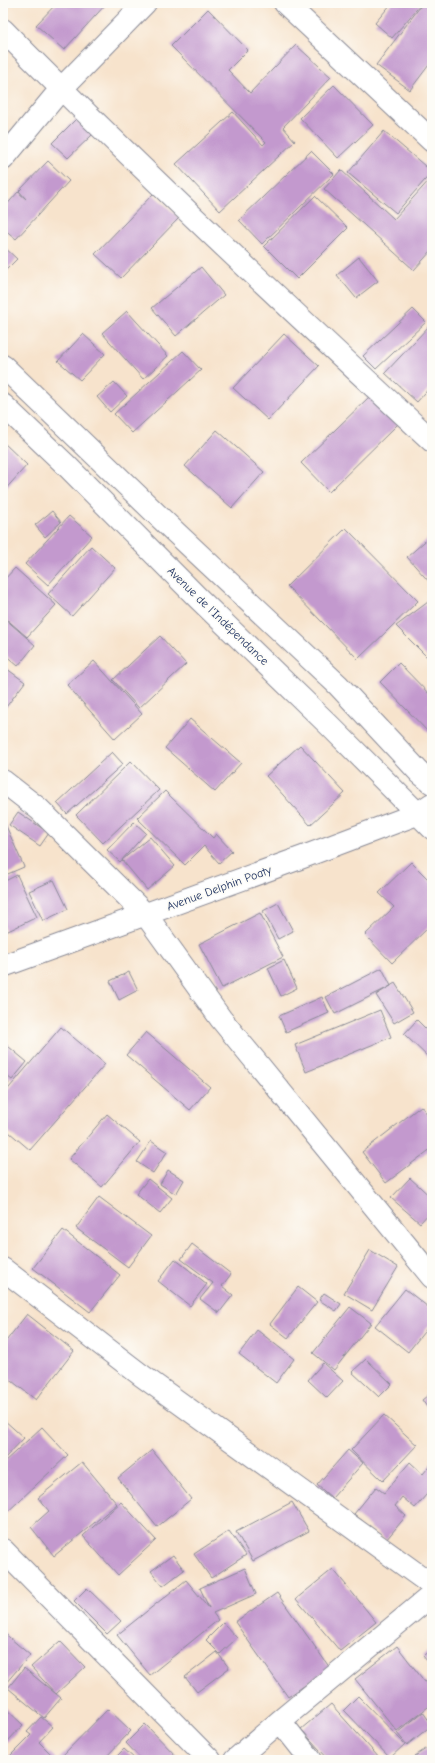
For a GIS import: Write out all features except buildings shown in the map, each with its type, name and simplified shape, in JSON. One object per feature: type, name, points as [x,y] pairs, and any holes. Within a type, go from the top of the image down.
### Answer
[{"type":"street","points":[[3,159],[62,89],[145,3]]},
{"type":"street","points":[[285,3],[432,141]]},
{"type":"street","points":[[3,30],[213,236],[432,441]]},
{"type":"street","points":[[3,366],[173,530],[338,685],[420,773],[432,783]]},
{"type":"street","name":"Avenue de l'Indépendance","points":[[3,405],[329,725],[427,815]]},
{"type":"street","points":[[3,781],[38,809],[146,915],[226,1024],[432,1277]]},
{"type":"street","name":"Avenue Delphin Poaty","points":[[3,966],[427,815]]},
{"type":"street","points":[[3,1269],[141,1375],[432,1585]]},
{"type":"street","points":[[3,1550],[210,1760]]},
{"type":"street","points":[[235,1760],[280,1720],[432,1595]]},
{"type":"street","points":[[280,1720],[311,1760]]}]
